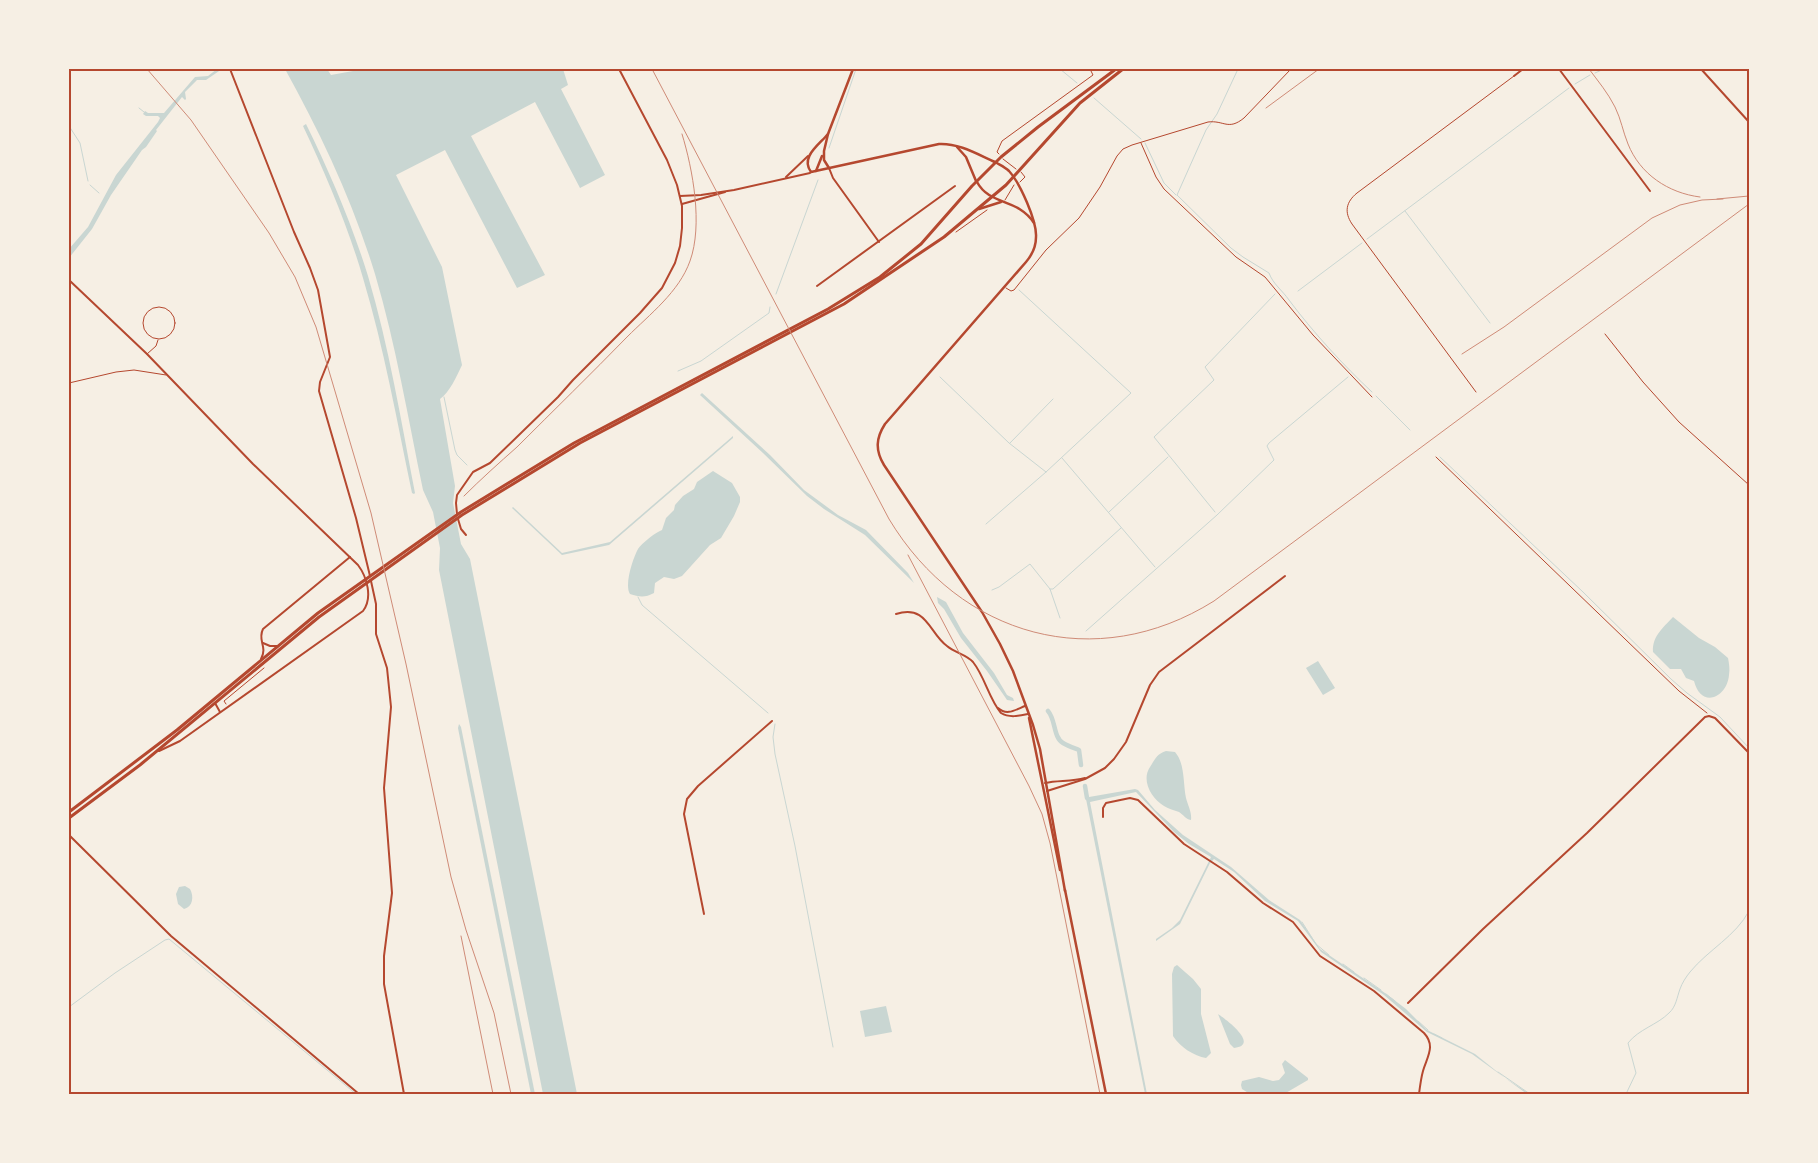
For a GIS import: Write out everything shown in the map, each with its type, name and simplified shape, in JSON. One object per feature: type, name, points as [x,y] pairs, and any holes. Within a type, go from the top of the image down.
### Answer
[{"type":"main road","points":[[816,171],[853,69]]},
{"type":"main road","points":[[801,326],[854,294],[902,261],[926,239],[995,162],[1116,69]]},
{"type":"main road","points":[[69,818],[152,755],[279,645],[424,539],[580,443],[778,337],[844,304],[944,237],[993,197],[1077,106],[1123,69]]},
{"type":"main road","points":[[828,134],[808,156],[807,164],[811,172],[937,144],[955,146],[966,149],[1005,168],[1013,177],[1033,215],[1036,240],[1033,253],[885,424],[879,436],[877,447],[884,465],[992,628],[1011,667],[1026,706],[1042,783],[1046,792]]},
{"type":"main road","points":[[955,146],[966,157],[976,182],[982,190],[1004,202],[1014,204],[1030,217],[1035,226]]},
{"type":"main road","points":[[824,151],[824,160],[829,168]]},
{"type":"main road","points":[[979,209],[1004,202]]},
{"type":"main road","points":[[69,812],[213,702],[358,586]]},
{"type":"main road","points":[[1028,714],[1038,740],[1065,891],[1106,1094]]},
{"type":"street","points":[[230,69],[310,268],[319,296],[330,357],[320,382],[319,391],[367,563],[376,604],[376,634],[388,670],[391,714],[384,788],[392,893],[384,956],[384,980],[386,1004],[404,1094]]},
{"type":"street","points":[[466,535],[460,526],[456,505],[457,495],[475,470],[492,460],[558,397],[640,313],[660,290],[671,272],[679,250],[682,228],[680,196],[669,164],[618,69]]},
{"type":"street","points":[[1514,76],[1524,69]]},
{"type":"street","points":[[1559,69],[1650,191]]},
{"type":"street","points":[[1701,69],[1749,122]]},
{"type":"street","points":[[786,178],[808,156]]},
{"type":"street","points":[[829,168],[833,178],[879,242]]},
{"type":"street","points":[[682,204],[811,172]]},
{"type":"street","points":[[817,286],[955,186]]},
{"type":"street","points":[[680,196],[734,190]]},
{"type":"street","points":[[69,280],[147,354],[254,464],[350,557],[361,569],[365,579],[368,597],[363,611],[178,742],[152,755]]},
{"type":"street","points":[[260,660],[264,652],[260,633],[264,628],[350,557]]},
{"type":"street","points":[[1046,792],[1092,776],[1108,766],[1120,752],[1148,688],[1159,672],[1285,576]]},
{"type":"street","points":[[896,614],[907,612],[921,616],[930,624],[944,645],[972,661],[1000,712],[1005,715],[1017,716],[1028,714]]},
{"type":"street","points":[[263,642],[270,646],[279,645]]},
{"type":"street","points":[[213,702],[220,712]]},
{"type":"street","points":[[996,706],[1001,711],[1008,713],[1026,706]]},
{"type":"street","points":[[1408,1003],[1483,929],[1587,833],[1702,720],[1710,716],[1716,719],[1749,753]]},
{"type":"street","points":[[704,914],[685,819],[686,802],[695,789],[772,721]]},
{"type":"street","points":[[1042,783],[1073,781],[1092,776]]},
{"type":"street","points":[[1103,817],[1103,808],[1106,803],[1130,798],[1137,799],[1179,840],[1233,877],[1263,903],[1296,925],[1323,958],[1374,991],[1426,1035],[1430,1041],[1430,1050],[1418,1094]]},
{"type":"street","points":[[69,835],[171,936],[359,1094]]},
{"type":"lane","points":[[1476,392],[1350,222],[1347,208],[1349,202],[1357,193],[1514,76]]},
{"type":"lane","points":[[162,307],[174,316],[175,327],[169,336],[158,339],[153,338],[145,331],[143,322],[144,316],[151,308],[162,307]]},
{"type":"lane","points":[[147,354],[156,346],[158,339]]},
{"type":"lane","points":[[69,383],[116,372],[134,370],[169,376]]},
{"type":"path","points":[[997,152],[1000,143],[1004,139],[1092,75],[1090,69]]},
{"type":"path","points":[[1004,288],[1011,291],[1014,290],[1046,250],[1083,213],[1119,153],[1127,147],[1141,142],[1210,121],[1226,125],[1238,123],[1291,69]]},
{"type":"path","points":[[1141,142],[1164,189],[1239,259],[1263,275],[1313,335],[1372,397]]},
{"type":"path","points":[[1605,334],[1643,382],[1675,418],[1749,485]]},
{"type":"path","points":[[1436,457],[1679,691],[1710,716]]},
{"type":"path","points":[[224,701],[228,706]]},
{"type":"shaded area","points":[[217,69],[222,69],[206,80],[197,80],[185,92],[186,99],[182,97],[156,130],[111,195],[92,229],[69,258],[69,249],[88,227],[116,175],[158,122],[160,118],[158,116],[146,116],[143,114],[145,111],[148,113],[164,113],[195,77],[208,76]]},
{"type":"shaded area","points":[[285,69],[327,69],[331,75],[364,69],[563,69],[568,85],[561,89],[605,175],[580,188],[535,102],[471,136],[545,275],[517,288],[445,150],[396,175],[442,267],[462,365],[450,389],[440,399],[455,486],[453,503],[461,544],[470,559],[577,1094],[543,1094],[439,570],[440,548],[433,512],[423,490],[389,328],[375,274],[357,221],[323,143]]},
{"type":"shaded area","points":[[306,124],[340,199],[368,276],[400,411],[414,494],[412,493],[371,304],[351,239],[303,126]]},
{"type":"shaded area","points":[[702,393],[770,455],[804,490],[838,515],[866,530],[908,573],[914,583],[865,535],[807,496],[700,395]]},
{"type":"shaded area","points":[[733,436],[733,438],[609,545],[562,555],[512,508],[562,553],[610,542]]},
{"type":"shaded area","points":[[713,471],[732,483],[740,497],[740,502],[734,516],[721,538],[710,545],[682,576],[674,579],[664,577],[655,583],[654,593],[648,596],[630,594],[628,590],[629,578],[638,549],[649,538],[662,530],[666,518],[683,496],[694,489],[697,482]]},
{"type":"shaded area","points":[[937,597],[946,602],[963,633],[994,673],[1007,695],[1013,698],[1014,701],[1007,700],[961,638],[944,609],[938,603]]},
{"type":"shaded area","points":[[1673,617],[1728,658],[1729,675],[1727,683],[1724,690],[1719,694],[1713,697],[1702,695],[1697,690],[1694,681],[1686,678],[1681,669],[1670,669],[1653,652],[1656,637]]},
{"type":"shaded area","points":[[1318,661],[1335,688],[1323,695],[1306,668]]},
{"type":"shaded area","points":[[459,724],[535,1094],[531,1094],[468,780],[458,728]]},
{"type":"shaded area","points":[[1166,751],[1175,752],[1181,762],[1191,820],[1159,803],[1151,794],[1147,783],[1147,772],[1156,757]]},
{"type":"shaded area","points":[[1138,790],[1155,810],[1183,835],[1231,867],[1269,900],[1300,920],[1320,949],[1385,993],[1406,1009],[1427,1030],[1475,1054],[1505,1078],[1472,1054],[1427,1032],[1384,995],[1321,952],[1298,921],[1265,901],[1234,872],[1214,859],[1210,863],[1180,924],[1156,941],[1156,939],[1180,920],[1211,857],[1189,844],[1174,832],[1136,792],[1090,802],[1147,1094],[1145,1094],[1085,794],[1087,793],[1089,797]]},
{"type":"shaded area","points":[[185,886],[190,889],[192,898],[191,904],[184,909],[178,904],[176,894],[179,887]]},
{"type":"shaded area","points":[[1177,965],[1201,989],[1201,1014],[1211,1053],[1206,1058],[1179,1044],[1173,1036],[1172,974],[1174,967]]},
{"type":"shaded area","points":[[886,1006],[892,1032],[865,1037],[860,1011]]},
{"type":"shaded area","points":[[1218,1014],[1238,1031],[1244,1042],[1241,1046],[1234,1048],[1230,1044]]},
{"type":"shaded area","points":[[1285,1060],[1308,1078],[1308,1080],[1284,1094],[1250,1094],[1242,1089],[1242,1081],[1259,1077],[1273,1081],[1279,1080],[1285,1073],[1282,1064]]},
{"type":"shaded area","points":[[1505,1078],[1530,1094],[1527,1094]]},
{"type":"waterway","points":[[829,148],[856,69]]},
{"type":"waterway","points":[[1060,69],[1077,83]]},
{"type":"waterway","points":[[1238,69],[1217,114],[1206,130],[1177,195],[1231,248],[1269,273],[1275,284],[1318,336],[1339,360],[1372,392]]},
{"type":"waterway","points":[[1595,73],[1604,69]]},
{"type":"waterway","points":[[1575,84],[1590,75]]},
{"type":"waterway","points":[[1367,239],[1569,88]]},
{"type":"waterway","points":[[1094,98],[1141,139]]},
{"type":"waterway","points":[[139,108],[144,112]]},
{"type":"waterway","points":[[69,126],[80,143],[88,181]]},
{"type":"waterway","points":[[1145,143],[1164,183],[1176,195]]},
{"type":"waterway","points":[[776,294],[818,180]]},
{"type":"waterway","points":[[90,185],[99,193]]},
{"type":"waterway","points":[[1405,211],[1490,323]]},
{"type":"waterway","points":[[1298,291],[1362,243]]},
{"type":"waterway","points":[[986,524],[1046,472],[1131,393],[1019,290]]},
{"type":"waterway","points":[[1215,512],[1154,437],[1214,380],[1205,367],[1275,294]]},
{"type":"waterway","points":[[678,371],[701,361],[769,313],[770,307]]},
{"type":"waterway","points":[[940,377],[1009,443],[1046,472]]},
{"type":"waterway","points":[[1086,631],[1217,515],[1274,460],[1267,446],[1269,443],[1348,377]]},
{"type":"waterway","points":[[1376,396],[1410,430]]},
{"type":"waterway","points":[[444,397],[455,450],[457,455],[467,465]]},
{"type":"waterway","points":[[1010,443],[1053,399]]},
{"type":"waterway","points":[[1109,512],[1168,457]]},
{"type":"waterway","points":[[1440,457],[1583,592],[1671,679],[1720,717],[1749,748]]},
{"type":"waterway","points":[[1062,458],[1155,567]]},
{"type":"waterway","points":[[1050,589],[1053,589],[1121,528]]},
{"type":"waterway","points":[[992,590],[1030,564],[1050,589],[1060,618]]},
{"type":"waterway","points":[[638,597],[642,605],[768,713]]},
{"type":"waterway","points":[[1048,711],[1060,740],[1079,750],[1081,765]]},
{"type":"waterway","points":[[775,724],[773,737],[775,754],[795,846],[833,1047]]},
{"type":"waterway","points":[[1085,786],[1087,798]]},
{"type":"waterway","points":[[1626,1094],[1636,1073],[1628,1043],[1637,1034],[1659,1021],[1671,1011],[1690,972],[1737,928],[1749,911]]},
{"type":"waterway","points":[[1302,922],[1316,944],[1329,955]]},
{"type":"waterway","points":[[69,1007],[115,973],[169,939],[356,1094]]},
{"type":"waterway","points":[[1343,964],[1354,972]]},
{"type":"waterway","points":[[1364,978],[1381,990]]},
{"type":"waterway","points":[[1386,994],[1395,1001]]},
{"type":"waterway","points":[[1418,1021],[1428,1030]]},
{"type":"waterway","points":[[1434,1034],[1442,1038]]},
{"type":"waterway","points":[[1498,1072],[1530,1094]]},
{"type":"railway","points":[[147,69],[191,120],[269,233],[295,277],[316,327],[371,513],[406,664],[451,877],[466,930],[494,1013],[511,1094]]},
{"type":"railway","points":[[652,69],[889,519],[919,559],[953,592],[992,616],[1034,632],[1078,639],[1123,636],[1169,624],[1214,601],[1749,204]]},
{"type":"railway","points":[[1266,108],[1319,69]]},
{"type":"railway","points":[[1589,69],[1615,107],[1628,144],[1640,164],[1656,180],[1666,186],[1688,195],[1700,197]]},
{"type":"railway","points":[[464,496],[517,447],[654,311],[679,283],[690,261],[696,231],[693,181],[682,134]]},
{"type":"railway","points":[[1717,199],[1749,196]]},
{"type":"railway","points":[[1462,354],[1504,327],[1652,218],[1680,205],[1702,200],[1723,199]]},
{"type":"railway","points":[[908,555],[1042,814],[1050,843],[1100,1094]]},
{"type":"railway","points":[[461,936],[493,1094]]}]
